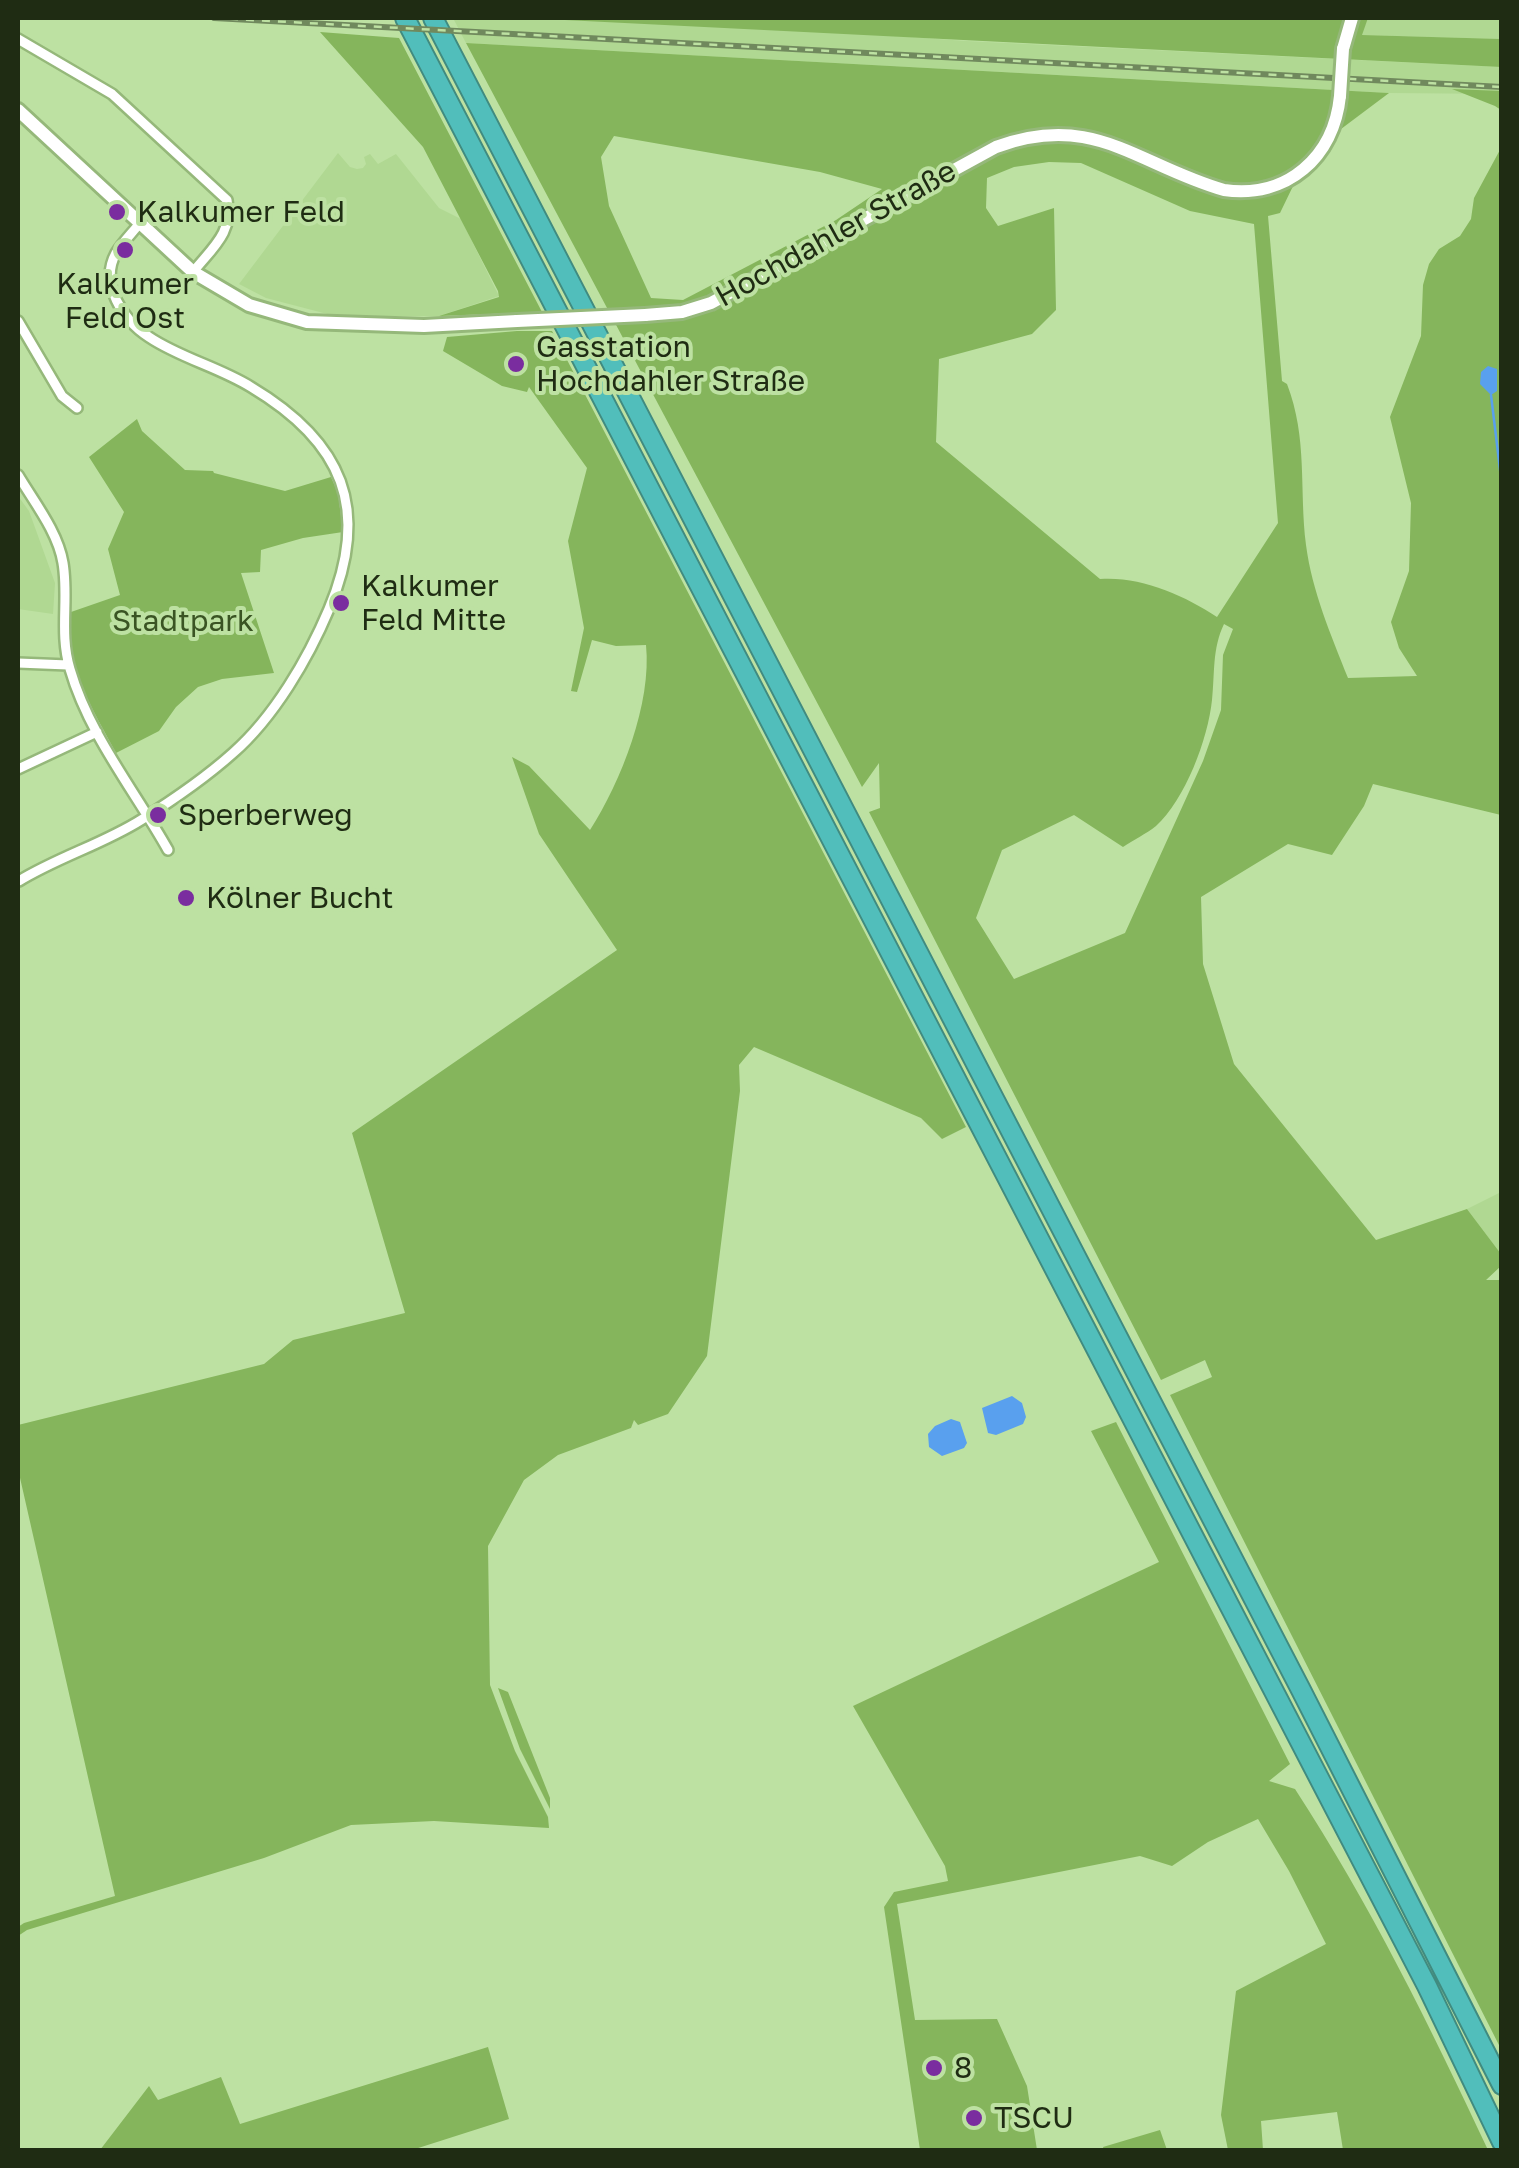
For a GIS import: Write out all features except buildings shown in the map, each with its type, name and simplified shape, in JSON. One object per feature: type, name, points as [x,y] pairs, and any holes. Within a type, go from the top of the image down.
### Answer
[{"type":"highway","points":[[405,18],[1428,1986],[1502,2142]]},
{"type":"highway","points":[[434,18],[1292,1672],[1502,2085]]},
{"type":"main road","name":"Hochdahler Straße","points":[[18,110],[194,272],[249,305],[307,322],[424,326],[645,315],[686,311],[711,303],[996,147],[1037,134],[1093,138],[1224,190],[1272,188],[1295,177],[1320,154],[1335,126],[1343,49],[1352,18]]},
{"type":"street","points":[[18,39],[112,94],[227,200],[230,216],[226,230],[194,272]]},
{"type":"street","points":[[19,880],[148,815],[222,763],[261,722],[317,636],[346,564],[350,509],[336,472],[318,443],[297,420],[250,386],[145,335],[121,308],[110,283],[112,267],[116,254],[140,224]]},
{"type":"street","points":[[18,321],[62,396],[77,408]]},
{"type":"street","points":[[18,475],[59,544],[64,566],[62,638],[68,665],[97,732],[168,850]]},
{"type":"street","points":[[18,663],[68,665]]},
{"type":"street","points":[[18,769],[97,732]]},
{"type":"shaded area","points":[[453,18],[812,30],[1501,67],[1501,94],[1389,93],[466,43]]},
{"type":"shaded area","points":[[1368,18],[1501,18],[1501,39],[1361,35]]},
{"type":"shaded area","points":[[338,153],[357,169],[363,168],[364,157],[370,154],[378,164],[396,154],[439,208],[461,219],[499,296],[439,316],[335,316],[266,298],[239,284]]},
{"type":"shaded area","points":[[18,496],[29,511],[55,583],[53,614],[18,609]]},
{"type":"shaded area","points":[[1501,1192],[1501,1254],[1467,1209]]},
{"type":"green space","points":[[525,18],[1368,18],[1362,35],[1501,39],[1501,67]]},
{"type":"green space","points":[[320,32],[399,38],[542,312],[439,316],[499,297],[498,291],[423,147]]},
{"type":"green space","points":[[466,43],[1389,93],[1309,153],[1280,213],[1268,216],[1282,381],[1287,384],[1298,424],[1309,562],[1348,678],[1417,676],[1399,648],[1391,622],[1409,571],[1411,503],[1390,417],[1421,336],[1423,285],[1429,264],[1439,249],[1460,236],[1471,219],[1474,198],[1501,148],[1501,815],[1373,784],[1364,806],[1332,855],[1288,844],[1201,897],[1203,964],[1234,1064],[1376,1240],[1467,1209],[1501,1254],[1501,1266],[1486,1280],[1502,1280],[1501,2049],[1170,1395],[1212,1377],[1205,1360],[1161,1380],[869,812],[880,808],[879,763],[862,787]],"holes":[[[614,136],[820,172],[882,189],[836,220],[683,300],[651,298],[609,206],[601,157]],[[1081,163],[1190,211],[1254,224],[1278,523],[1217,617],[1161,589],[1131,581],[1100,579],[936,442],[939,359],[1032,334],[1056,310],[1054,208],[998,226],[986,208],[987,178],[1014,167]],[[1224,624],[1233,629],[1223,655],[1221,710],[1203,761],[1125,933],[1014,979],[976,918],[1002,850],[1074,815],[1123,847],[1156,826],[1176,801],[1200,750],[1210,716]]]},
{"type":"green space","points":[[1452,89],[1501,91],[1501,110],[1495,106]]},
{"type":"green space","points":[[552,331],[966,1127],[942,1139],[921,1118],[754,1047],[739,1065],[740,1091],[707,1356],[668,1414],[638,1425],[634,1420],[631,1428],[558,1455],[524,1480],[488,1546],[490,1685],[515,1751],[548,1817],[549,1828],[434,1821],[351,1825],[264,1858],[18,1936],[18,1927],[24,1923],[115,1896],[18,1469],[18,1425],[264,1364],[293,1340],[405,1313],[352,1133],[617,950],[539,834],[512,757],[529,766],[590,830],[613,789],[632,741],[644,692],[646,645],[616,646],[592,640],[577,692],[571,691],[584,628],[568,541],[587,468],[529,387],[527,392],[502,386],[443,351],[447,337]]},
{"type":"green space","name":"Stadtpark","points":[[137,419],[142,431],[185,470],[213,471],[285,491],[331,477],[338,493],[343,532],[261,550],[260,572],[241,573],[274,673],[222,679],[198,687],[176,707],[159,731],[116,753],[75,667],[69,630],[71,612],[120,595],[108,549],[124,512],[89,457]]},
{"type":"green space","points":[[1116,1422],[1290,1764],[1269,1781],[1295,1789],[1349,1876],[1488,2150],[1343,2150],[1337,2112],[1261,2121],[1263,2150],[1228,2150],[1221,2115],[1236,1991],[1326,1944],[1258,1819],[1208,1842],[1172,1866],[1140,1856],[897,1904],[915,2020],[997,2019],[1027,2086],[1037,2150],[920,2150],[884,1907],[894,1892],[948,1881],[945,1866],[853,1706],[1159,1562],[1091,1431]]},
{"type":"green space","points":[[498,1688],[508,1692],[550,1798],[550,1809],[520,1749]]},
{"type":"green space","points":[[488,2047],[509,2119],[412,2150],[100,2150],[149,2086],[158,2100],[221,2077],[240,2124]]},
{"type":"green space","points":[[1160,2130],[1167,2150],[1103,2147]]},
{"type":"water","points":[[1488,366],[1497,369],[1497,391],[1491,395],[1480,384],[1481,372]]},
{"type":"water","points":[[1012,1396],[1022,1403],[1026,1417],[1023,1424],[996,1435],[988,1433],[982,1408]]},
{"type":"water","points":[[951,1419],[960,1422],[967,1443],[964,1448],[942,1456],[929,1447],[928,1434]]},
{"type":"waterway","points":[[1491,395],[1502,486]]},
{"type":"railway","points":[[214,18],[1502,87]]},
{"type":"place","name":"Kalkumer Feld","points":[[117,212]]},
{"type":"place","name":"Kalkumer Feld Ost","points":[[125,250]]},
{"type":"place","name":"Gasstation Hochdahler Straße","points":[[516,364]]},
{"type":"place","name":"Kalkumer Feld Mitte","points":[[341,603]]},
{"type":"place","name":"Sperberweg","points":[[158,815]]},
{"type":"place","name":"Kölner Bucht","points":[[186,898]]},
{"type":"place","name":"8","points":[[934,2068]]},
{"type":"place","name":"TSCU","points":[[974,2118]]}]
